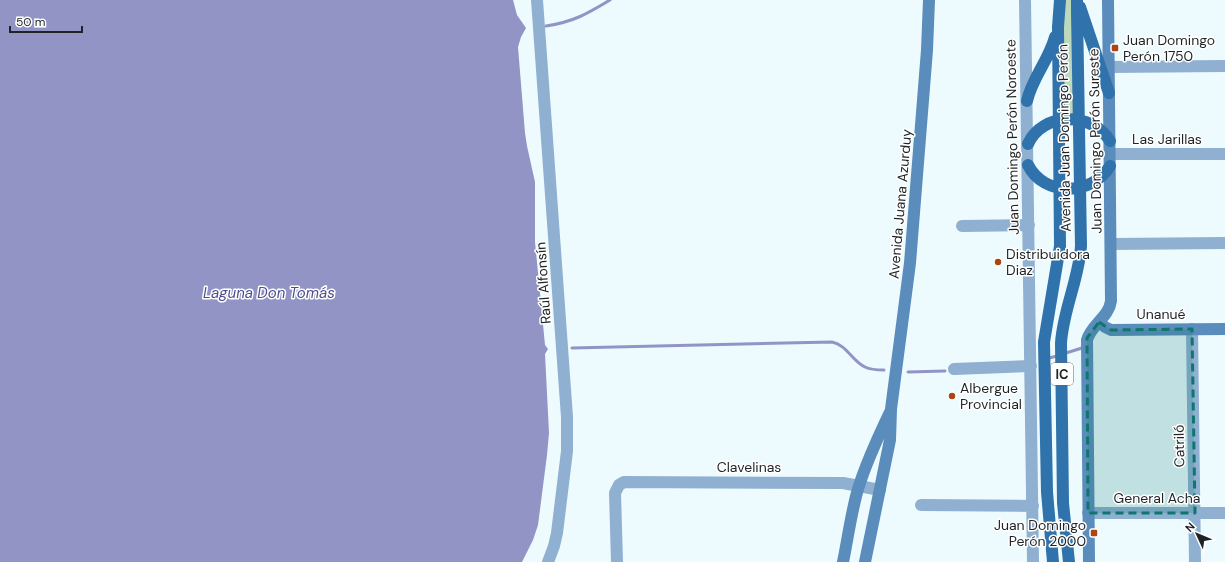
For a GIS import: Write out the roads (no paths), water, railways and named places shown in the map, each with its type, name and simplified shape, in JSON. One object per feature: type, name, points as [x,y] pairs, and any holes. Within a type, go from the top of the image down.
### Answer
[{"type":"main road","name":"Avenida Juan Domingo Perón","points":[[1053,562],[1047,496],[1044,342],[1060,250],[1058,27],[1060,0]]},
{"type":"main road","points":[[1078,0],[1109,93]]},
{"type":"main road","name":"Avenida Juan Domingo Perón","points":[[1069,560],[1063,503],[1061,343],[1063,328],[1080,256],[1078,0]]},
{"type":"main road","points":[[1027,102],[1031,88],[1052,47],[1058,27]]},
{"type":"main road","points":[[1028,144],[1040,129],[1049,123],[1068,119],[1088,123],[1097,127],[1110,141]]},
{"type":"main road","points":[[1028,165],[1033,173],[1049,186],[1069,189],[1091,184],[1100,179],[1110,160]]},
{"type":"street","name":"Raúl Alfonsín","points":[[537,0],[567,417],[567,451],[557,533],[548,562]]},
{"type":"street","name":"Avenida Juana Azurduy","points":[[865,562],[890,440],[891,409],[913,243],[927,50],[929,0]]},
{"type":"street","name":"Juan Domingo Perón Noroeste","points":[[1025,0],[1033,562]]},
{"type":"street","name":"Juan Domingo Perón Sureste","points":[[1089,562],[1087,342],[1089,335],[1109,309],[1112,301],[1108,0]]},
{"type":"street","points":[[1109,67],[1225,66]]},
{"type":"street","name":"Las Jarillas","points":[[1110,160],[1225,154]]},
{"type":"street","points":[[962,226],[1029,225]]},
{"type":"street","points":[[1111,244],[1225,242]]},
{"type":"street","name":"Unanué","points":[[1099,322],[1111,330],[1225,329]]},
{"type":"street","name":"Catriló","points":[[1192,329],[1195,562]]},
{"type":"street","points":[[954,369],[1031,366]]},
{"type":"street","name":"Avenida Juana Azurduy","points":[[843,562],[859,485],[880,432],[891,409]]},
{"type":"street","name":"Clavelinas","points":[[617,562],[615,496],[619,485],[624,482],[838,483],[859,485],[880,490]]},
{"type":"street","points":[[921,505],[1032,506]]},
{"type":"street","name":"General Acha","points":[[1088,513],[1225,513]]},
{"type":"water","name":"Laguna Don Tomás","points":[[0,0],[513,0],[517,15],[526,28],[518,47],[525,133],[535,182],[535,242],[545,345],[548,349],[545,354],[549,433],[547,455],[538,525],[533,540],[522,562],[0,562]]},
{"type":"waterway","points":[[546,26],[580,17],[610,0]]},
{"type":"waterway","points":[[572,348],[832,342],[842,346],[856,361],[865,367],[884,370]]},
{"type":"waterway","points":[[1066,353],[1082,348]]},
{"type":"waterway","points":[[1049,358],[1057,356]]},
{"type":"waterway","points":[[908,372],[945,371]]},
{"type":"place","name":"Juan Domingo Perón 1750","points":[[1115,48]]},
{"type":"place","name":"Distribuidora Diaz","points":[[998,262]]},
{"type":"place","name":"Albergue Provincial","points":[[952,396]]},
{"type":"place","name":"Juan Domingo Perón 2000","points":[[1094,533]]}]
